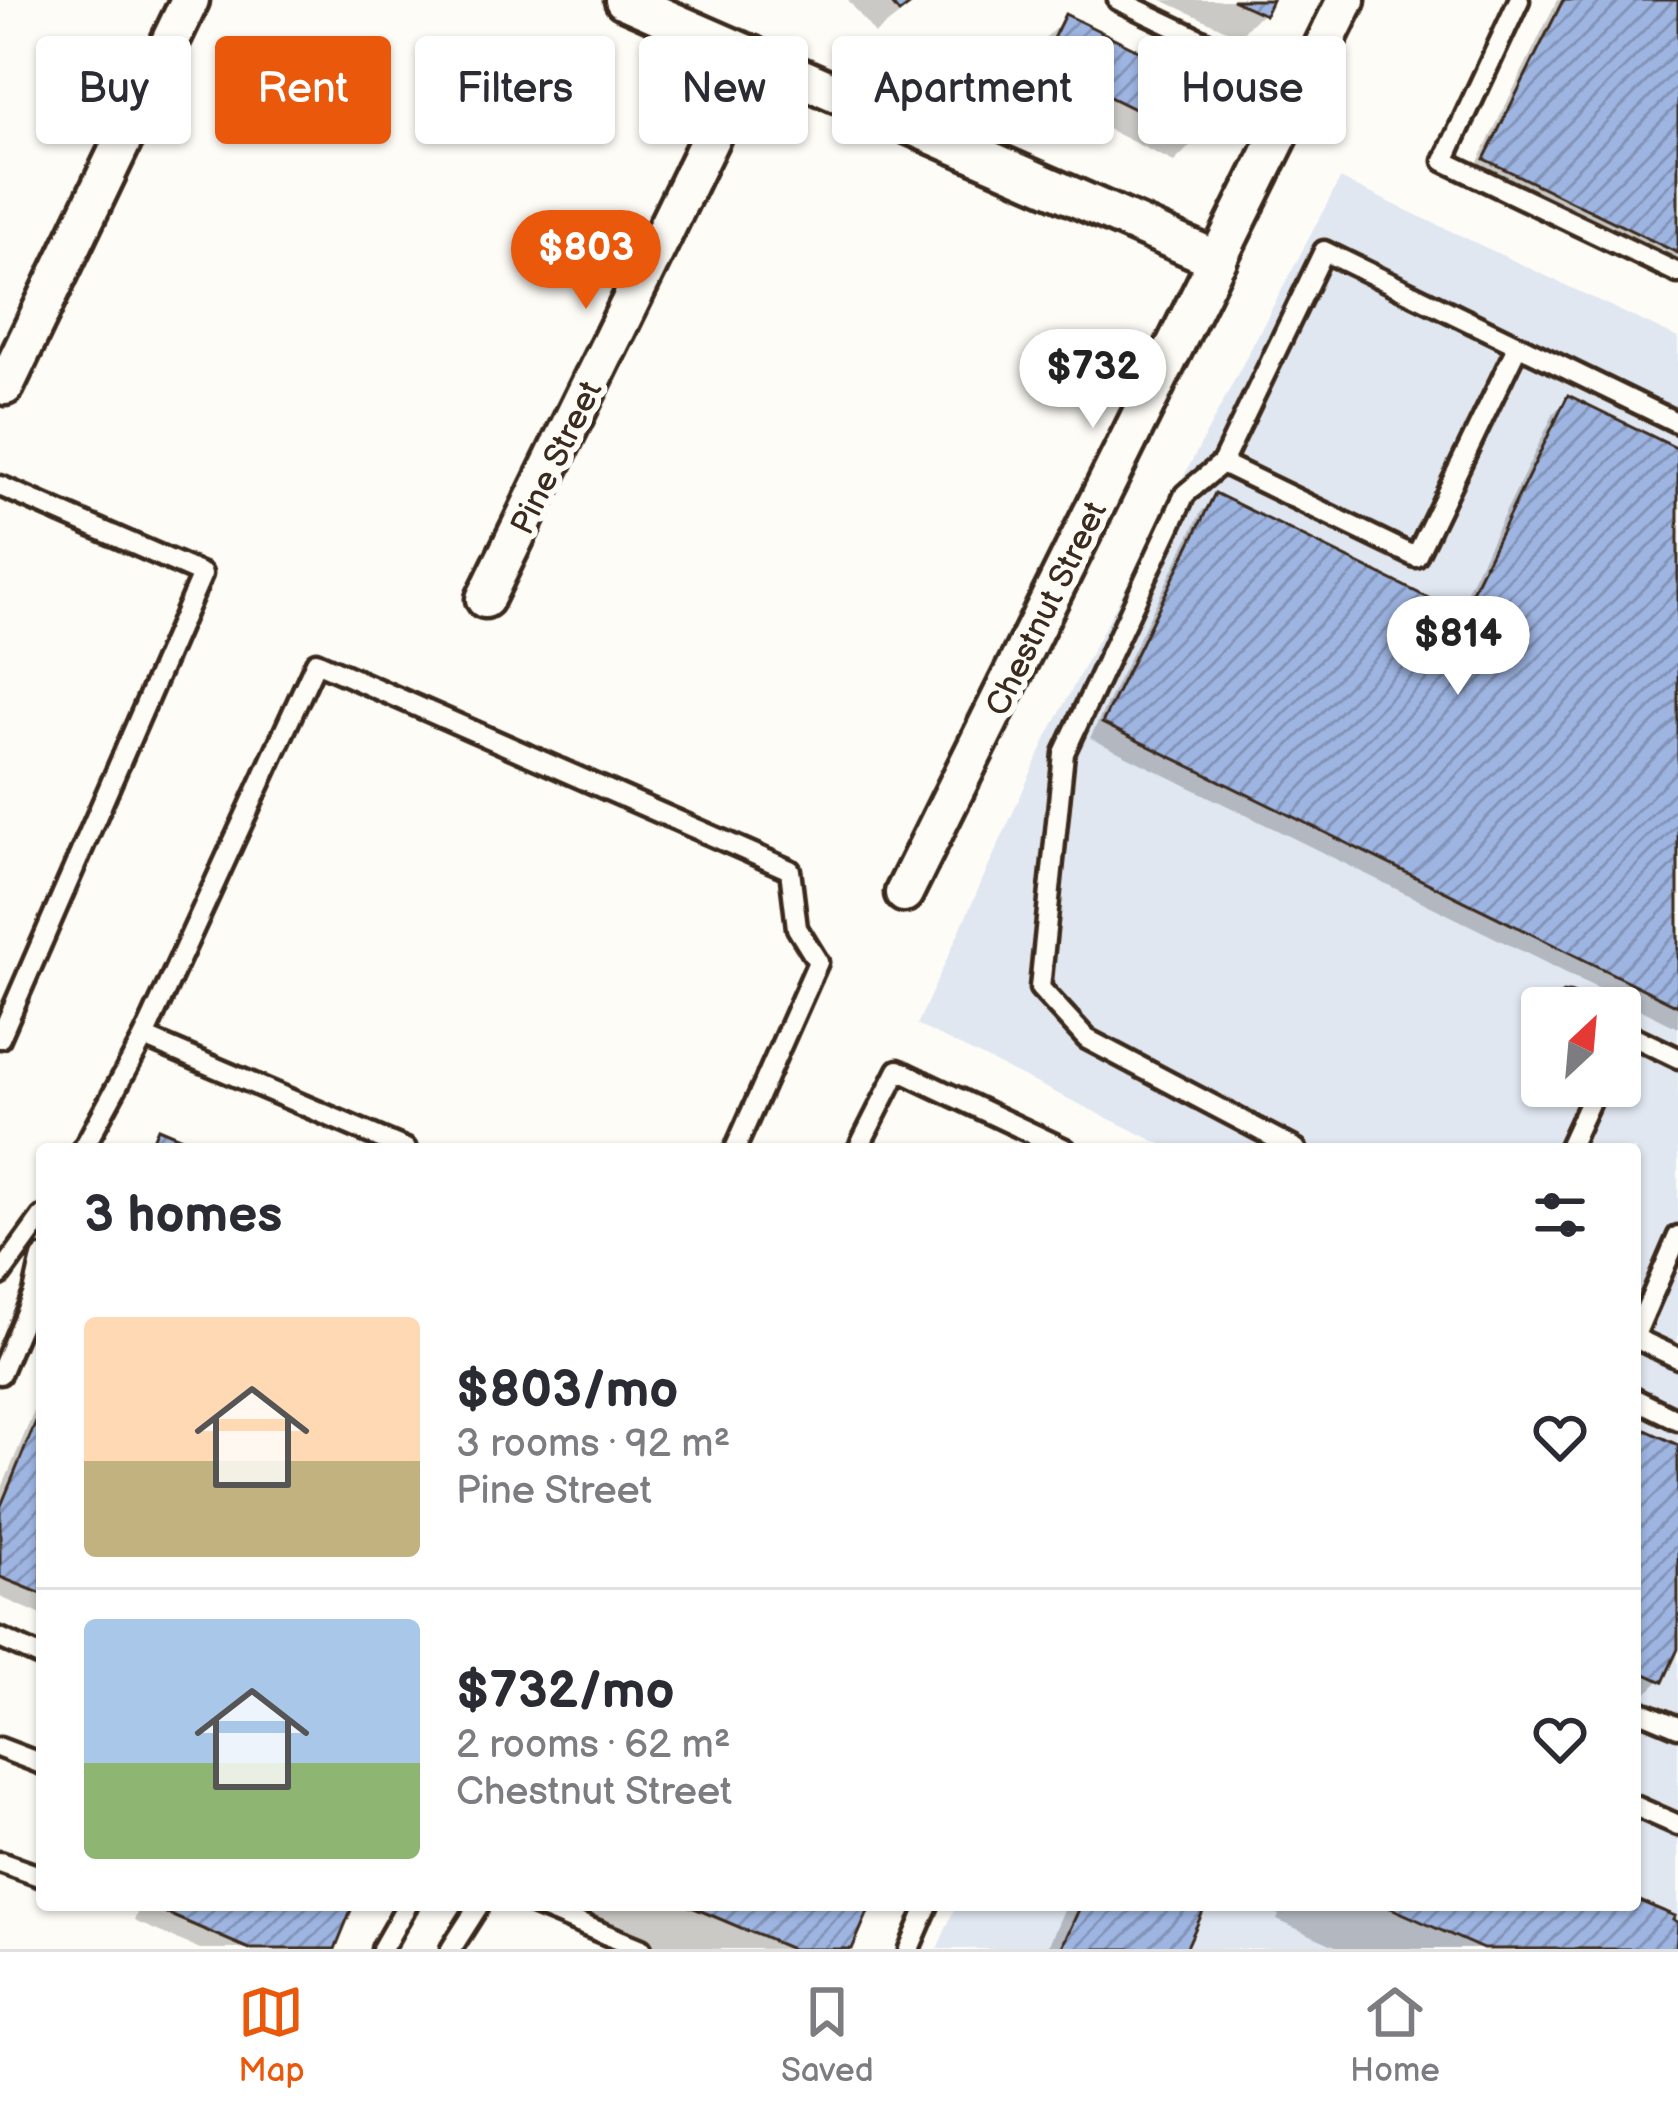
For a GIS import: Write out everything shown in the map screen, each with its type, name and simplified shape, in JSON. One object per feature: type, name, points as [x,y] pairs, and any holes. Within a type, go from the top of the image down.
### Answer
[{"type":"street","points":[[5,386],[190,0]]},
{"type":"street","points":[[624,0],[706,36]]},
{"type":"street","name":"Chestnut Street","points":[[1328,36],[1346,0]]},
{"type":"street","points":[[808,81],[1218,260]]},
{"type":"street","name":"Pine Street","points":[[485,599],[709,144]]},
{"type":"street","name":"Chestnut Street","points":[[904,893],[1275,144]]},
{"type":"lane","points":[[1118,0],[1194,36]]},
{"type":"lane","points":[[1519,0],[1444,161],[1678,273]]},
{"type":"lane","points":[[1284,1143],[1087,1040],[1040,988],[1064,753],[1185,494],[1222,463],[1324,251],[1678,423]]},
{"type":"lane","points":[[1222,463],[1416,557],[1518,344]]},
{"type":"lane","points":[[0,486],[202,574],[0,1038]]},
{"type":"lane","points":[[86,1143],[144,1037],[316,662],[790,870],[797,928],[818,962],[737,1143]]},
{"type":"lane","points":[[144,1037],[392,1143]]},
{"type":"lane","points":[[1641,1042],[1678,1058]]},
{"type":"lane","points":[[861,1143],[898,1070],[1052,1143]]},
{"type":"lane","points":[[1571,1143],[1587,1107]]},
{"type":"lane","points":[[0,1276],[36,1225]]},
{"type":"lane","points":[[1641,1322],[1678,1236]]},
{"type":"lane","points":[[0,1375],[36,1284]]},
{"type":"lane","points":[[1641,1339],[1678,1358]]},
{"type":"lane","points":[[1641,1402],[1678,1420]]},
{"type":"lane","points":[[0,1638],[36,1654]]},
{"type":"lane","points":[[1641,1712],[1678,1727]]},
{"type":"lane","points":[[0,1748],[36,1762]]},
{"type":"lane","points":[[1641,1809],[1678,1825]]},
{"type":"lane","points":[[0,1862],[36,1875]]},
{"type":"lane","points":[[382,1949],[403,1911]]},
{"type":"lane","points":[[451,1949],[475,1911]]},
{"type":"lane","points":[[549,1911],[641,1949]]},
{"type":"lane","points":[[909,1949],[925,1911]]},
{"type":"shaded area","points":[[1340,179],[1678,338],[1678,1949],[937,1949],[953,1911],[1641,1911],[1641,1143],[1159,1143],[917,1025],[1048,735]]},
{"type":"building","points":[[889,0],[916,0],[899,13]]},
{"type":"building","points":[[1232,0],[1272,0],[1265,15]]},
{"type":"building","points":[[1563,0],[1678,0],[1678,253],[1484,159]]},
{"type":"building","points":[[1065,14],[1110,36],[1054,36]]},
{"type":"building","points":[[1114,38],[1138,50],[1138,111],[1114,99]]},
{"type":"building","points":[[1568,395],[1678,449],[1678,1006],[1102,723],[1215,493],[1461,614]]},
{"type":"building","points":[[158,1128],[194,1143],[152,1143]]},
{"type":"building","points":[[36,1421],[36,1592],[0,1577],[0,1508]]},
{"type":"building","points":[[1641,1428],[1678,1445],[1678,1649],[1663,1682],[1641,1672]]},
{"type":"building","points":[[1641,1902],[1675,1916],[1678,1922],[1676,1949],[1483,1949],[1398,1911],[1641,1911]]},
{"type":"building","points":[[161,1911],[351,1911],[335,1949],[249,1949]]},
{"type":"building","points":[[701,1911],[868,1911],[852,1949],[791,1949]]},
{"type":"building","points":[[1078,1911],[1203,1911],[1186,1949],[1061,1949]]}]
